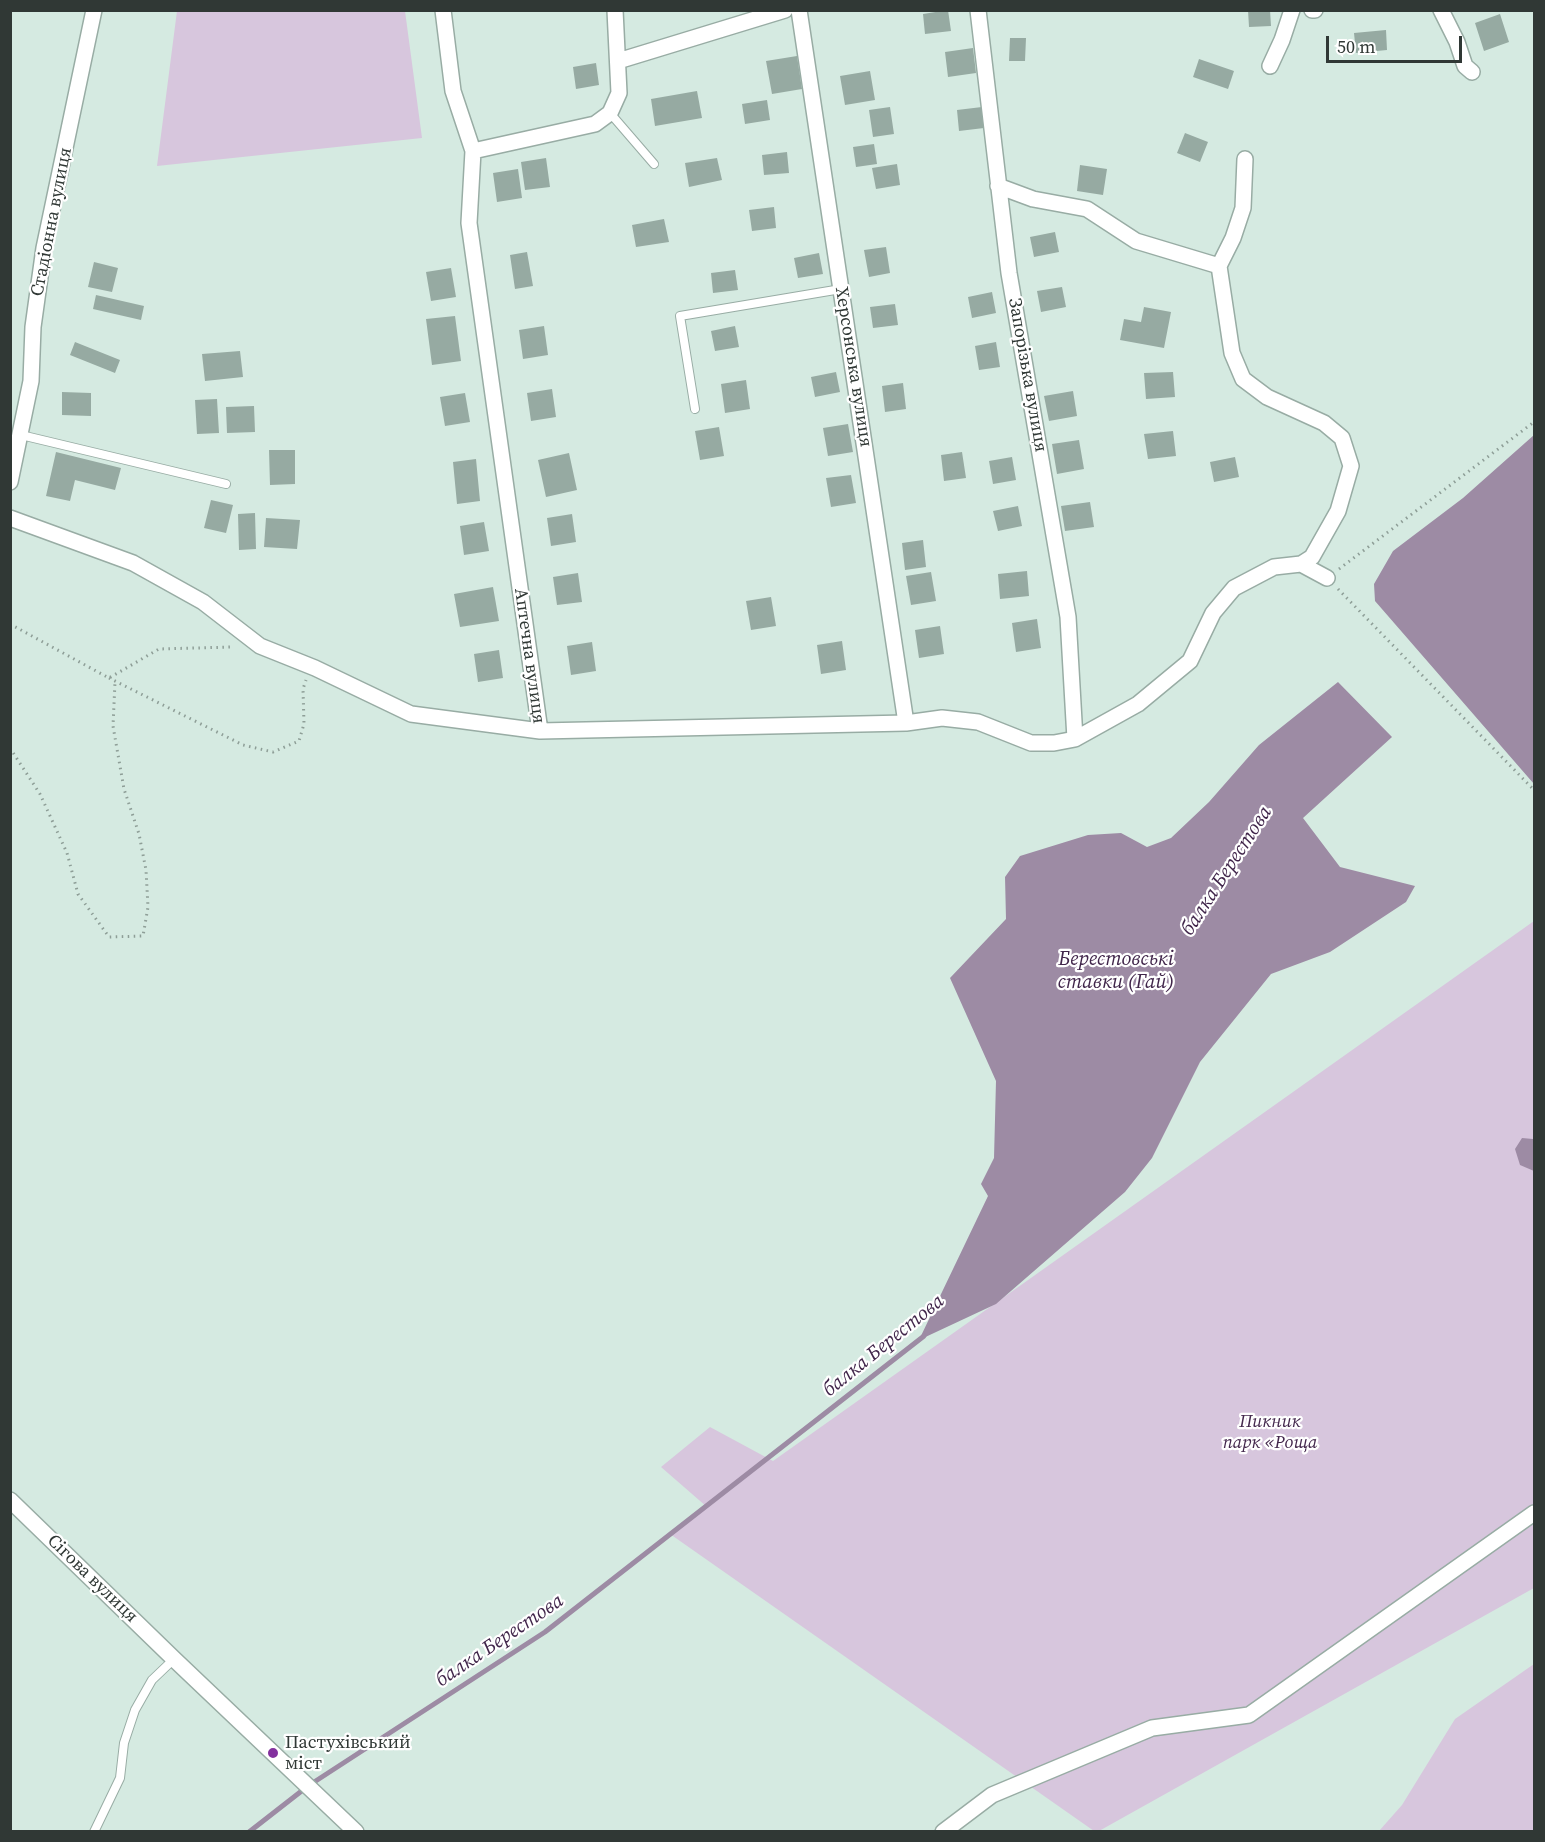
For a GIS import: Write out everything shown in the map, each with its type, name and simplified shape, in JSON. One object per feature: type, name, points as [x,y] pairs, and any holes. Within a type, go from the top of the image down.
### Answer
[{"type":"street","name":"Стадіонна вулиця","points":[[10,482],[21,435],[17,416],[31,381],[33,327],[44,248],[94,10]]},
{"type":"street","name":"Аптечна вулиця","points":[[10,519],[133,563],[203,602],[260,646],[315,668],[411,714],[540,731],[468,223],[473,151],[453,91],[443,10]]},
{"type":"street","points":[[473,151],[595,124],[610,113],[619,93],[615,10]]},
{"type":"street","points":[[618,61],[785,10]]},
{"type":"street","name":"Херсонська вулиця","points":[[799,10],[906,723]]},
{"type":"street","name":"Запорізька вулиця","points":[[978,10],[1009,273],[1068,617],[1075,739]]},
{"type":"street","points":[[1270,66],[1292,10]]},
{"type":"street","points":[[1440,10],[1457,42],[1465,66],[1472,72]]},
{"type":"street","points":[[540,731],[906,723],[942,718],[978,722],[1031,743],[1054,743],[1075,739],[1138,704],[1190,661],[1213,613],[1234,588],[1274,567],[1301,564],[1312,557],[1338,512],[1351,466],[1342,438],[1324,423],[1267,397],[1243,379],[1232,353],[1219,266],[1244,208],[1245,159]]},
{"type":"street","points":[[998,186],[1034,199],[1087,209],[1136,241],[1219,266]]},
{"type":"street","points":[[1301,564],[1327,578]]},
{"type":"street","name":"Сігова вулиця","points":[[10,1500],[356,1832]]},
{"type":"street","points":[[943,1832],[992,1795],[1152,1728],[1249,1715],[1534,1513]]},
{"type":"lane","points":[[610,113],[654,164]]},
{"type":"lane","points":[[695,409],[680,315],[841,289]]},
{"type":"lane","points":[[21,435],[226,484]]},
{"type":"lane","points":[[94,1832],[120,1778],[124,1743],[135,1710],[152,1680],[174,1659]]},
{"type":"path","points":[[1534,422],[1327,578],[1534,790]]},
{"type":"path","points":[[10,624],[115,682],[243,745],[273,752],[299,741],[304,724],[303,689],[307,678],[315,668]]},
{"type":"path","points":[[108,678],[159,649],[260,646]]},
{"type":"path","points":[[10,748],[40,794],[67,853],[78,894],[109,937],[143,936],[148,907],[146,870],[139,834],[124,789],[113,726],[115,682]]},
{"type":"green space","points":[[177,11],[405,11],[422,138],[157,166]]},
{"type":"green space","name":"Пикник парк «Роща","points":[[1534,921],[1534,1588],[1099,1831],[1094,1831],[670,1534],[707,1507],[661,1467],[710,1427],[773,1461]]},
{"type":"green space","points":[[1534,1664],[1534,1831],[1379,1831],[1402,1805],[1455,1719]]},
{"type":"water","points":[[1534,435],[1534,784],[1375,601],[1374,584],[1393,551],[1463,498]]},
{"type":"water","name":"Берестовські ставки (Гай)","points":[[1338,682],[1392,737],[1303,818],[1340,867],[1415,886],[1406,902],[1330,952],[1271,974],[1200,1062],[1152,1158],[1125,1192],[996,1304],[919,1340],[988,1196],[981,1184],[994,1158],[996,1081],[950,978],[1006,919],[1005,877],[1020,856],[1088,835],[1121,833],[1147,847],[1171,838],[1209,802],[1259,745]]},
{"type":"water","points":[[1522,1138],[1533,1139],[1534,1171],[1520,1165],[1515,1149]]},
{"type":"building","points":[[948,10],[951,31],[925,34],[923,14]]},
{"type":"building","points":[[1248,10],[1270,10],[1271,26],[1249,27]]},
{"type":"building","points":[[1500,14],[1509,42],[1484,51],[1475,23]]},
{"type":"building","points":[[1386,30],[1387,50],[1356,53],[1354,33]]},
{"type":"building","points":[[1010,38],[1026,38],[1025,61],[1009,61]]},
{"type":"building","points":[[973,48],[976,73],[948,77],[945,52]]},
{"type":"building","points":[[797,56],[802,89],[772,94],[766,61]]},
{"type":"building","points":[[1199,59],[1234,71],[1228,89],[1193,77]]},
{"type":"building","points":[[596,63],[599,85],[576,89],[573,67]]},
{"type":"building","points":[[870,71],[875,100],[845,105],[840,76]]},
{"type":"building","points":[[697,91],[702,118],[655,126],[651,99]]},
{"type":"building","points":[[767,100],[770,120],[745,124],[742,104]]},
{"type":"building","points":[[890,107],[894,134],[873,137],[869,110]]},
{"type":"building","points":[[982,107],[984,128],[959,131],[957,110]]},
{"type":"building","points":[[1185,133],[1208,142],[1200,162],[1177,153]]},
{"type":"building","points":[[874,144],[877,164],[856,167],[853,147]]},
{"type":"building","points":[[787,152],[789,173],[764,175],[762,155]]},
{"type":"building","points":[[546,158],[550,187],[525,190],[521,162]]},
{"type":"building","points":[[717,158],[722,180],[689,187],[685,163]]},
{"type":"building","points":[[897,164],[900,185],[876,189],[872,168]]},
{"type":"building","points":[[1080,165],[1107,169],[1103,195],[1077,191]]},
{"type":"building","points":[[518,169],[522,198],[497,202],[493,173]]},
{"type":"building","points":[[774,207],[776,228],[752,231],[749,210]]},
{"type":"building","points":[[664,219],[669,242],[636,247],[632,225]]},
{"type":"building","points":[[1055,232],[1059,252],[1034,257],[1030,237]]},
{"type":"building","points":[[886,247],[890,273],[869,277],[864,250]]},
{"type":"building","points":[[527,252],[533,286],[515,289],[510,255]]},
{"type":"building","points":[[819,253],[823,274],[798,278],[794,258]]},
{"type":"building","points":[[94,262],[118,268],[112,292],[88,287]]},
{"type":"building","points":[[451,268],[456,297],[431,301],[426,272]]},
{"type":"building","points":[[735,270],[738,290],[713,293],[711,273]]},
{"type":"building","points":[[1062,287],[1066,307],[1041,312],[1037,291]]},
{"type":"building","points":[[992,292],[996,313],[972,318],[968,297]]},
{"type":"building","points":[[96,295],[144,306],[141,320],[93,309]]},
{"type":"building","points":[[895,304],[898,325],[873,328],[870,307]]},
{"type":"building","points":[[1144,307],[1171,312],[1164,348],[1120,340],[1124,319],[1141,322]]},
{"type":"building","points":[[455,316],[461,361],[432,365],[426,319]]},
{"type":"building","points":[[544,326],[548,355],[523,359],[519,330]]},
{"type":"building","points":[[735,326],[739,347],[715,351],[711,331]]},
{"type":"building","points":[[75,342],[120,360],[115,373],[70,355]]},
{"type":"building","points":[[996,342],[1000,367],[979,370],[975,346]]},
{"type":"building","points":[[240,351],[243,377],[205,381],[202,354]]},
{"type":"building","points":[[836,372],[840,392],[815,397],[811,377]]},
{"type":"building","points":[[1173,372],[1175,397],[1146,399],[1144,373]]},
{"type":"building","points":[[746,380],[750,409],[725,413],[721,384]]},
{"type":"building","points":[[903,383],[906,409],[885,412],[882,386]]},
{"type":"building","points":[[552,389],[556,417],[531,421],[527,393]]},
{"type":"building","points":[[1073,391],[1077,416],[1049,421],[1044,396]]},
{"type":"building","points":[[62,392],[91,393],[91,416],[62,415]]},
{"type":"building","points":[[465,393],[470,422],[445,426],[440,397]]},
{"type":"building","points":[[217,399],[219,433],[197,434],[195,400]]},
{"type":"building","points":[[254,406],[255,432],[227,433],[226,407]]},
{"type":"building","points":[[848,424],[853,452],[828,456],[823,428]]},
{"type":"building","points":[[719,427],[724,456],[700,460],[695,431]]},
{"type":"building","points":[[1173,431],[1176,456],[1148,459],[1144,434]]},
{"type":"building","points":[[1079,440],[1084,469],[1057,474],[1052,444]]},
{"type":"building","points":[[269,450],[295,450],[295,484],[270,485]]},
{"type":"building","points":[[56,452],[121,468],[115,490],[75,480],[70,501],[46,496]]},
{"type":"building","points":[[962,452],[966,478],[944,481],[941,455]]},
{"type":"building","points":[[569,453],[577,490],[546,497],[538,460]]},
{"type":"building","points":[[1012,457],[1016,480],[993,484],[989,461]]},
{"type":"building","points":[[1235,457],[1239,477],[1214,482],[1210,462]]},
{"type":"building","points":[[476,459],[480,501],[457,504],[453,462]]},
{"type":"building","points":[[851,475],[856,503],[831,507],[826,478]]},
{"type":"building","points":[[211,500],[233,505],[226,533],[204,528]]},
{"type":"building","points":[[1090,502],[1094,527],[1065,531],[1061,506]]},
{"type":"building","points":[[1018,506],[1022,526],[998,531],[993,511]]},
{"type":"building","points":[[255,513],[256,549],[239,550],[238,514]]},
{"type":"building","points":[[572,514],[576,542],[551,546],[547,518]]},
{"type":"building","points":[[266,518],[300,520],[297,549],[264,547]]},
{"type":"building","points":[[484,522],[489,551],[464,555],[460,526]]},
{"type":"building","points":[[923,540],[926,567],[905,570],[902,543]]},
{"type":"building","points":[[1027,571],[1029,596],[1000,599],[998,574]]},
{"type":"building","points":[[931,572],[936,601],[911,605],[906,576]]},
{"type":"building","points":[[578,573],[582,602],[557,605],[553,577]]},
{"type":"building","points":[[493,587],[499,621],[460,627],[454,594]]},
{"type":"building","points":[[771,597],[776,626],[751,630],[746,601]]},
{"type":"building","points":[[1037,619],[1041,648],[1016,652],[1012,623]]},
{"type":"building","points":[[940,626],[944,654],[919,658],[915,630]]},
{"type":"building","points":[[842,641],[846,670],[821,674],[817,645]]},
{"type":"building","points":[[592,642],[596,671],[571,675],[567,646]]},
{"type":"building","points":[[499,650],[503,678],[478,682],[474,654]]},
{"type":"waterway","name":"балка Берестова","points":[[249,1832],[308,1786],[545,1632],[924,1336]]},
{"type":"place","name":"Пастухівський міст","points":[[273,1753]]}]
